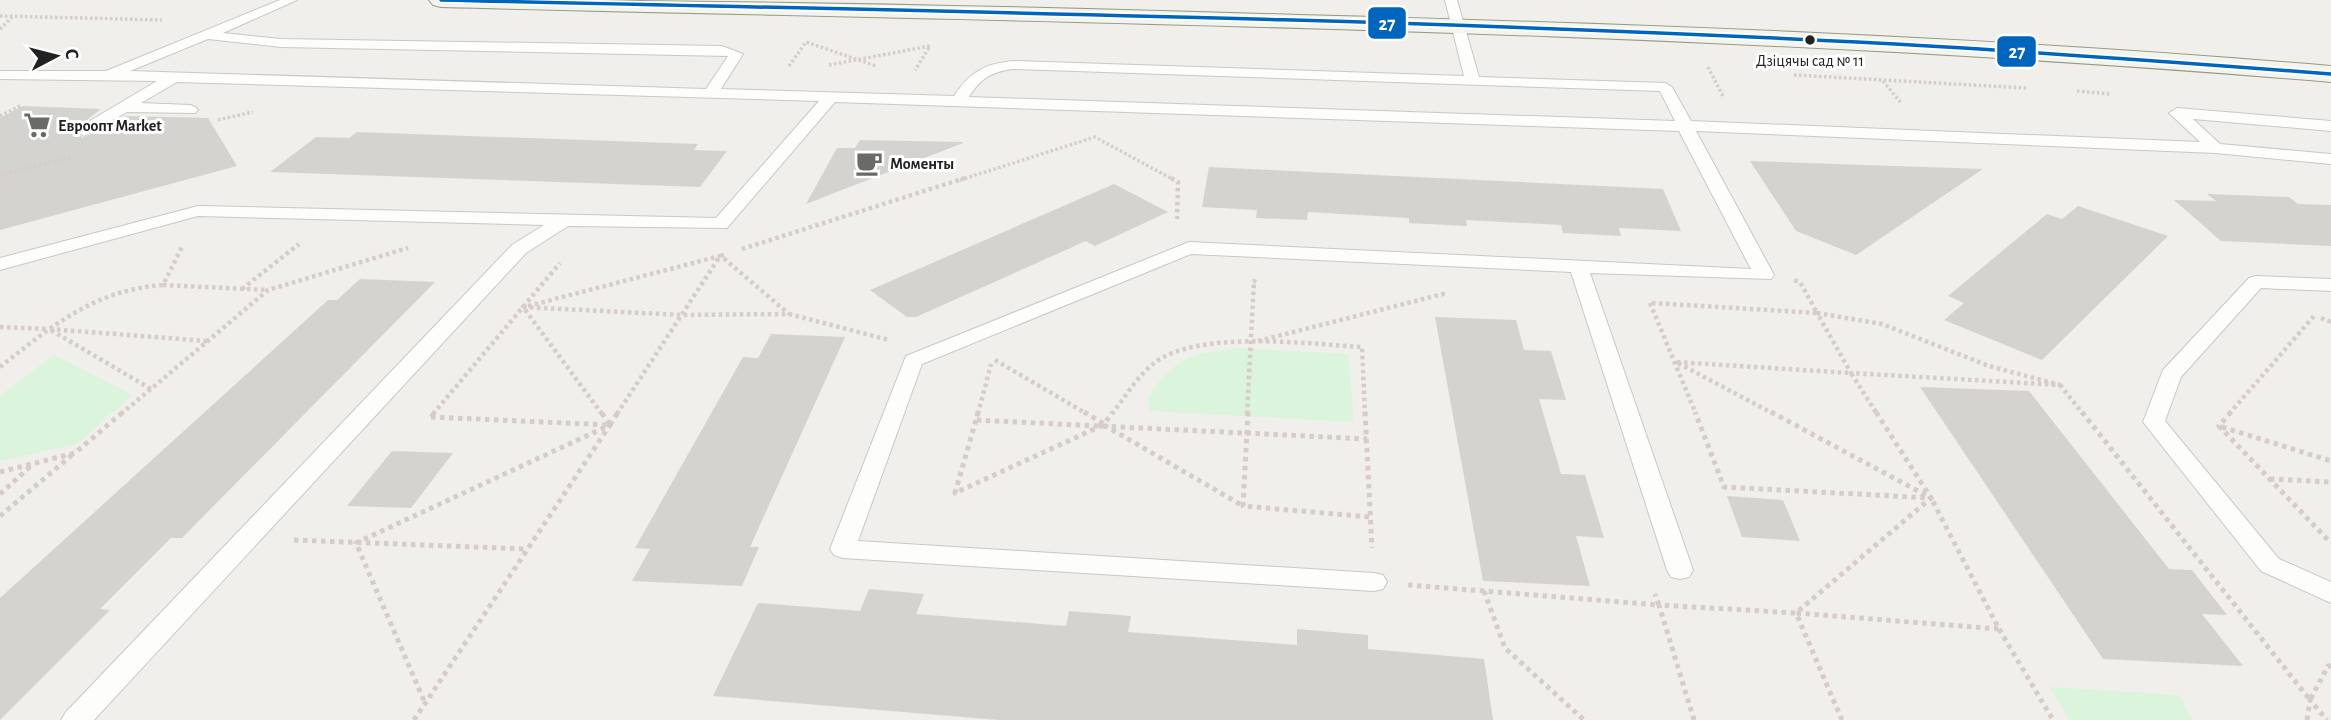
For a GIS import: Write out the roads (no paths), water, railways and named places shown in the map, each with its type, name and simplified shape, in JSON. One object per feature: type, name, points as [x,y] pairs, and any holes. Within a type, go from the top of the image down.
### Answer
[{"type":"main road","points":[[442,0],[1457,26],[1932,46],[2331,74]]},
{"type":"lane","points":[[108,75],[291,0]]},
{"type":"lane","points":[[1451,0],[1473,81]]},
{"type":"lane","points":[[206,36],[281,43],[722,50],[736,54],[711,93]]},
{"type":"lane","points":[[959,101],[975,76],[988,67],[1013,65],[1665,88],[1764,275],[1189,248],[912,360],[843,549],[1374,582]]},
{"type":"lane","points":[[0,75],[108,75],[711,93],[1685,126],[2215,148],[2331,159]]},
{"type":"lane","points":[[83,131],[174,77]]},
{"type":"lane","points":[[0,264],[198,211],[721,224],[831,97]]},
{"type":"lane","points":[[125,107],[190,110]]},
{"type":"lane","points":[[2215,148],[2177,113],[2331,126]]},
{"type":"lane","points":[[76,720],[519,249],[565,219]]},
{"type":"lane","points":[[1579,267],[1680,570]]},
{"type":"lane","points":[[2331,285],[2256,282],[2171,375],[2154,422],[2270,565],[2331,593]]},
{"type":"place","name":"Дзіцячы сад № 11","points":[[1810,40]]},
{"type":"place","name":"Евроопт Market","points":[[37,125]]},
{"type":"place","name":"Моменты","points":[[869,163]]}]
